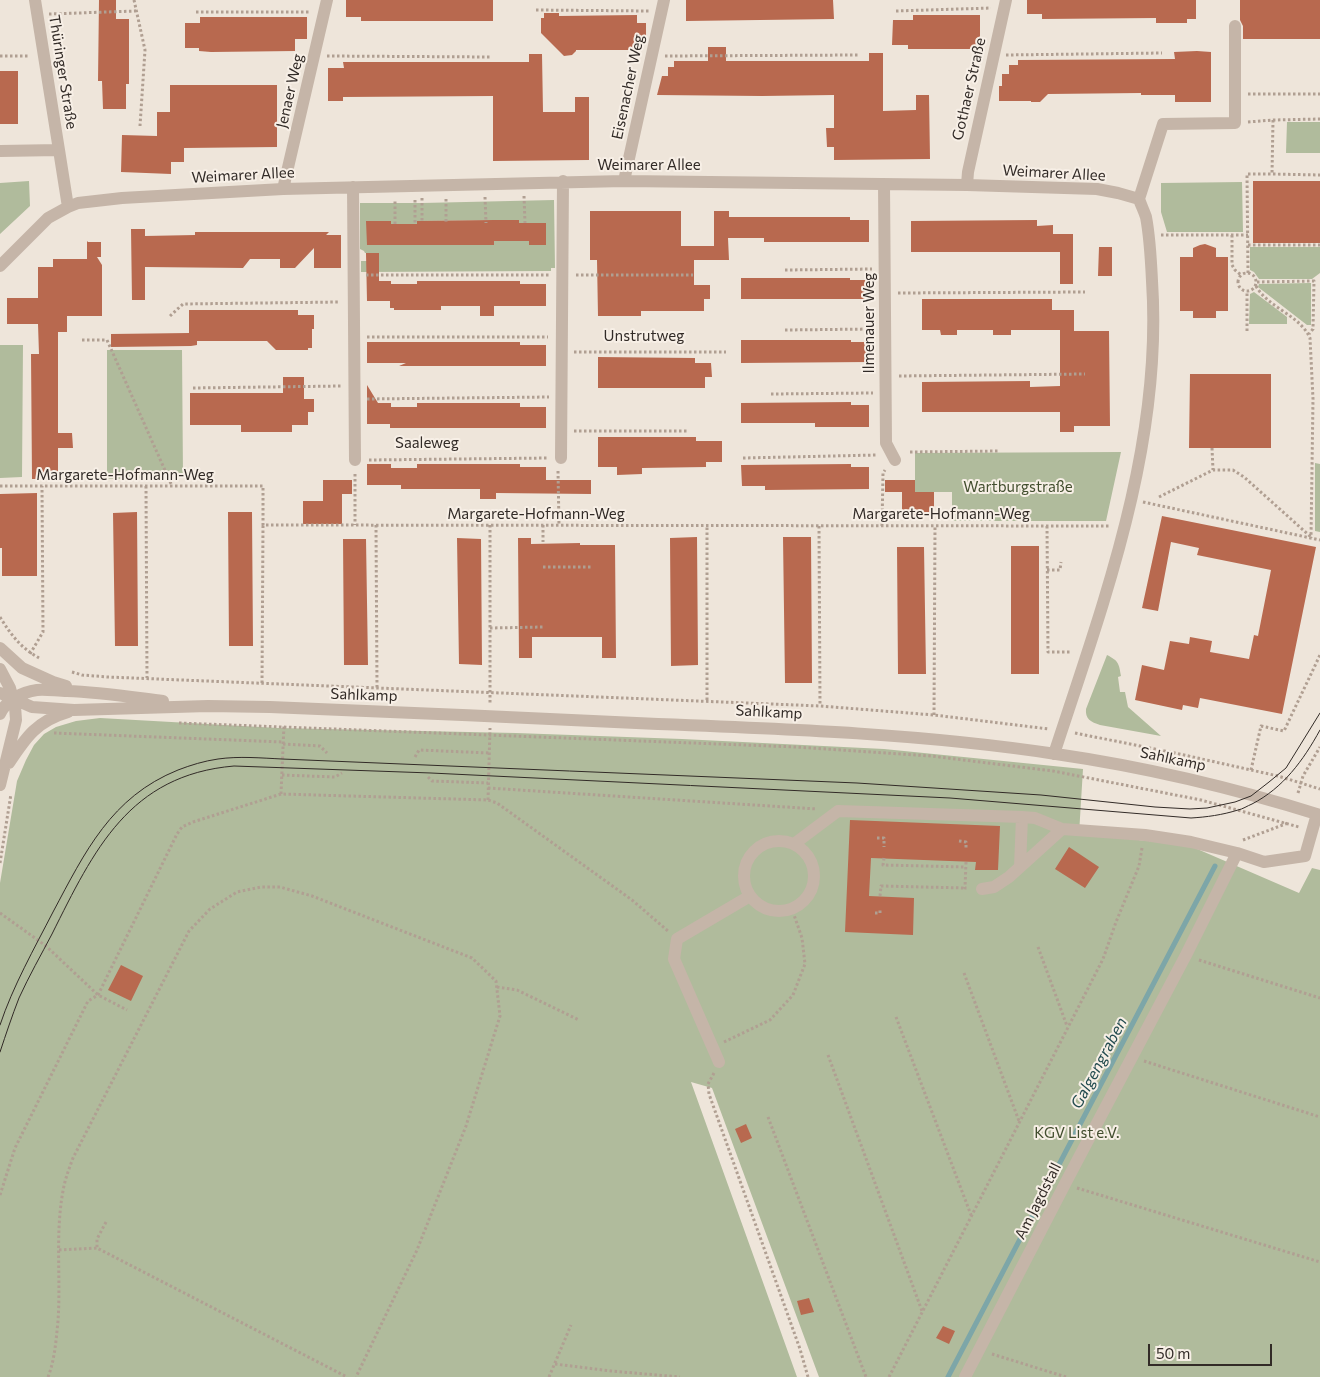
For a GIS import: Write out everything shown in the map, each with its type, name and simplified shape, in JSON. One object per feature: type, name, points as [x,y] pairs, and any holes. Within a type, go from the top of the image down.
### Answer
[{"type":"street","name":"Thüringer Straße","points":[[35,0],[68,207]]},
{"type":"street","name":"Gothaer Straße","points":[[967,185],[968,172],[1005,4]]},
{"type":"street","name":"Eisenacher Weg","points":[[624,181],[663,5]]},
{"type":"street","name":"Jenaer Weg","points":[[284,188],[326,6]]},
{"type":"street","points":[[1054,754],[1101,609],[1132,500],[1150,394],[1154,331],[1153,292],[1148,235],[1145,216],[1139,199],[1163,124],[1235,124],[1235,26]]},
{"type":"street","name":"Thüringer Straße","points":[[0,151],[59,150]]},
{"type":"street","points":[[561,458],[563,181]]},
{"type":"street","name":"Weimarer Allee","points":[[0,266],[48,218],[78,203],[122,198],[284,188],[563,181],[967,185],[1097,189],[1139,199]]},
{"type":"street","name":"Ilmenauer Weg","points":[[884,184],[886,443],[893,458]]},
{"type":"street","points":[[353,187],[355,460]]},
{"type":"street","name":"Sahlkamp","points":[[0,648],[22,668],[53,682],[86,692]]},
{"type":"street","points":[[0,669],[10,688],[16,720],[5,783]]},
{"type":"street","name":"Sahlkamp","points":[[13,698],[30,691],[39,690],[86,692],[208,706]]},
{"type":"street","name":"Sahlkamp","points":[[0,693],[32,707],[74,710],[208,706],[285,708],[832,732],[930,740],[1054,754],[1127,766],[1206,783],[1318,815]]},
{"type":"street","points":[[0,714],[2,708],[13,698]]},
{"type":"street","name":"Sahlkamp","points":[[5,783],[26,737],[36,727],[54,716],[74,710]]},
{"type":"street","points":[[794,844],[838,811],[1035,818],[1062,829],[1144,835],[1191,842],[1237,853],[1264,862],[1305,856],[1318,815]]},
{"type":"street","points":[[1020,867],[1022,818]]},
{"type":"street","points":[[982,889],[994,887],[1009,877],[1062,829]]},
{"type":"street","points":[[783,841],[794,844],[803,850],[810,859],[814,870],[814,882],[810,894],[803,903],[792,909],[781,912],[769,910],[758,904],[750,896],[745,886],[744,874],[746,863],[752,853],[761,846],[771,842],[783,841]]},
{"type":"street","name":"Am Jagdstall","points":[[965,1377],[1186,955],[1237,853]]},
{"type":"street","points":[[720,1062],[674,959],[678,939],[750,896]]},
{"type":"path","points":[[134,0],[145,50],[140,126]]},
{"type":"path","points":[[896,11],[1005,4]]},
{"type":"path","points":[[536,10],[663,5]]},
{"type":"path","points":[[196,12],[326,6]]},
{"type":"path","points":[[37,14],[136,11]]},
{"type":"path","points":[[993,56],[1162,53]]},
{"type":"path","points":[[652,56],[858,55]]},
{"type":"path","points":[[0,56],[30,56]]},
{"type":"path","points":[[314,56],[491,57]]},
{"type":"path","points":[[1235,94],[1320,94]]},
{"type":"path","points":[[1235,124],[1320,118]]},
{"type":"path","points":[[1272,174],[1273,120]]},
{"type":"path","points":[[1248,273],[1248,174],[1320,175]]},
{"type":"path","points":[[524,195],[525,223]]},
{"type":"path","points":[[485,196],[486,223]]},
{"type":"path","points":[[446,197],[446,224]]},
{"type":"path","points":[[415,198],[415,224]]},
{"type":"path","points":[[422,198],[422,221]]},
{"type":"path","points":[[395,199],[395,224]]},
{"type":"path","points":[[1148,235],[1248,235]]},
{"type":"path","points":[[1232,235],[1232,265],[1241,275]]},
{"type":"path","points":[[1248,245],[1320,245]]},
{"type":"path","points":[[786,270],[885,269]]},
{"type":"path","points":[[1247,292],[1238,285],[1238,279],[1241,275],[1248,273],[1254,275],[1260,294],[1293,318],[1309,334],[1313,400],[1311,538]]},
{"type":"path","points":[[354,275],[693,275]]},
{"type":"path","points":[[1309,334],[1313,329],[1314,281]]},
{"type":"path","points":[[1256,284],[1320,281]]},
{"type":"path","points":[[1247,292],[1251,291],[1256,284]]},
{"type":"path","points":[[885,293],[1085,292]]},
{"type":"path","points":[[1247,292],[1247,330]]},
{"type":"path","points":[[170,316],[183,304],[354,301]]},
{"type":"path","points":[[785,330],[886,329]]},
{"type":"path","points":[[354,337],[562,337]]},
{"type":"path","points":[[82,340],[108,340],[172,486]]},
{"type":"path","name":"Unstrutweg","points":[[562,352],[726,352]]},
{"type":"path","points":[[886,376],[1085,374]]},
{"type":"path","points":[[193,388],[562,397]]},
{"type":"path","points":[[770,394],[886,393]]},
{"type":"path","points":[[562,430],[688,431]]},
{"type":"path","points":[[1212,448],[1213,470]]},
{"type":"path","points":[[910,452],[1000,451]]},
{"type":"path","points":[[559,525],[558,471],[561,458]]},
{"type":"path","name":"Saaleweg","points":[[355,460],[561,458]]},
{"type":"path","points":[[743,458],[893,458]]},
{"type":"path","points":[[882,526],[883,472],[893,458]]},
{"type":"path","points":[[355,460],[355,525]]},
{"type":"path","points":[[1159,497],[1213,470],[1233,470],[1311,538]]},
{"type":"path","name":"Margarete-Hofmann-Weg","points":[[0,486],[263,486],[263,525],[1047,526],[1091,523],[1111,526]]},
{"type":"path","points":[[30,654],[43,632],[42,486]]},
{"type":"path","points":[[146,486],[147,678]]},
{"type":"path","points":[[1132,500],[1320,540]]},
{"type":"path","points":[[262,683],[263,525]]},
{"type":"path","points":[[376,525],[376,688]]},
{"type":"path","points":[[488,800],[490,735],[490,525]]},
{"type":"path","points":[[543,525],[543,542]]},
{"type":"path","points":[[707,525],[707,700]]},
{"type":"path","points":[[819,526],[820,706]]},
{"type":"path","points":[[934,715],[935,526]]},
{"type":"path","points":[[1047,526],[1048,652],[1072,652]]},
{"type":"path","points":[[1047,570],[1060,570],[1060,562]]},
{"type":"path","points":[[544,567],[592,567]]},
{"type":"path","points":[[0,617],[11,636],[30,654],[45,662]]},
{"type":"path","points":[[490,628],[544,627]]},
{"type":"path","points":[[1251,770],[1261,726],[1284,731],[1320,654]]},
{"type":"path","points":[[65,670],[82,675],[707,700],[934,715],[1062,730],[1251,770],[1301,782],[1320,789]]},
{"type":"path","points":[[281,794],[286,684]]},
{"type":"path","points":[[178,723],[796,747],[931,756],[1053,771],[1201,800],[1288,824]]},
{"type":"path","points":[[56,728],[48,732],[57,734],[283,743],[320,746],[327,753]]},
{"type":"path","points":[[1288,824],[1303,776],[1320,747]]},
{"type":"path","points":[[415,757],[418,750],[489,754]]},
{"type":"path","points":[[282,775],[335,777],[342,773]]},
{"type":"path","points":[[428,776],[432,781],[838,811]]},
{"type":"path","points":[[0,863],[5,783]]},
{"type":"path","points":[[0,1195],[19,1139],[88,1001],[98,995],[182,827],[281,794],[488,800],[497,803],[632,900],[678,939]]},
{"type":"path","points":[[1237,853],[1242,840],[1288,824]]},
{"type":"path","points":[[889,1377],[1102,959],[1139,866],[1144,835]]},
{"type":"path","points":[[877,838],[884,838],[884,847]]},
{"type":"path","points":[[959,841],[966,842],[966,850]]},
{"type":"path","points":[[884,858],[883,865],[966,867]]},
{"type":"path","points":[[880,896],[881,886],[965,888]]},
{"type":"path","points":[[48,1377],[56,1346],[59,1299],[59,1220],[63,1190],[73,1158],[189,931],[210,909],[237,892],[261,887],[280,887],[312,896],[472,958],[496,981],[500,1016],[466,1126],[417,1250],[356,1377]]},
{"type":"path","points":[[875,913],[880,913],[880,908]]},
{"type":"path","points":[[713,1047],[770,1020],[793,995],[805,964],[802,938],[792,909]]},
{"type":"path","points":[[0,914],[46,946],[98,995],[127,1010]]},
{"type":"path","points":[[1038,946],[1068,1027]]},
{"type":"path","points":[[1186,955],[1320,998]]},
{"type":"path","points":[[964,973],[1019,1122]]},
{"type":"path","points":[[497,988],[517,990],[579,1020]]},
{"type":"path","points":[[896,1017],[971,1216]]},
{"type":"path","points":[[828,1055],[922,1311]]},
{"type":"path","points":[[1133,1056],[1320,1117]]},
{"type":"path","points":[[720,1062],[708,1084],[708,1094],[800,1349],[808,1377]]},
{"type":"path","points":[[768,1116],[866,1377]]},
{"type":"path","points":[[1066,1182],[1079,1189],[1320,1262]]},
{"type":"path","points":[[96,1248],[96,1239],[106,1222]]},
{"type":"path","points":[[59,1250],[96,1248],[347,1377]]},
{"type":"path","points":[[549,1377],[571,1325]]},
{"type":"path","points":[[980,1348],[990,1353],[1066,1377]]},
{"type":"path","points":[[555,1364],[680,1377]]},
{"type":"green space","points":[[1287,122],[1320,122],[1320,153],[1286,153]]},
{"type":"green space","points":[[29,181],[30,206],[0,234],[0,183]]},
{"type":"green space","points":[[1242,182],[1243,232],[1167,232],[1161,212],[1161,183]]},
{"type":"green space","points":[[554,200],[555,268],[551,268],[551,271],[361,272],[361,261],[379,261],[378,253],[365,253],[360,249],[360,203]],"holes":[[[519,220],[519,223],[546,223],[545,245],[529,245],[529,240],[494,241],[494,245],[441,245],[441,241],[417,245],[391,245],[390,241],[367,241],[367,221],[390,221],[391,224],[417,224],[417,221]]]},
{"type":"green space","points":[[1250,247],[1320,247],[1320,273],[1312,279],[1259,279],[1250,270]]},
{"type":"green space","points":[[1311,283],[1311,325],[1307,325],[1258,287],[1259,284]]},
{"type":"green space","points":[[1254,292],[1287,317],[1287,324],[1249,324],[1250,294]]},
{"type":"green space","points":[[0,345],[23,345],[22,477],[0,478]]},
{"type":"green space","points":[[107,350],[182,350],[183,478],[107,479]]},
{"type":"green space","name":"Wartburgstraße","points":[[1121,452],[1106,521],[952,521],[952,492],[915,492],[915,453]]},
{"type":"green space","points":[[1315,463],[1320,464],[1320,532],[1315,531]]},
{"type":"green space","points":[[1107,655],[1114,659],[1119,666],[1121,676],[1118,677],[1120,692],[1125,692],[1128,707],[1161,736],[1100,725],[1088,718],[1086,709]]},
{"type":"green space","name":"KGV List e.V.","points":[[100,718],[278,728],[516,733],[884,749],[1083,769],[1079,834],[1188,845],[1299,893],[1312,868],[1320,870],[1320,1377],[819,1377],[712,1088],[691,1082],[797,1377],[0,1377],[0,883],[17,781],[34,745],[44,734],[56,727],[76,721]]},
{"type":"building","points":[[99,0],[116,0],[116,19],[129,19],[129,84],[126,84],[126,109],[103,109],[102,81],[98,81]]},
{"type":"building","points":[[346,0],[493,0],[493,21],[361,21],[361,17],[346,17]]},
{"type":"building","points":[[686,0],[833,0],[834,19],[686,21]]},
{"type":"building","points":[[1027,0],[1196,0],[1196,19],[1187,19],[1187,23],[1156,23],[1156,18],[1042,19],[1042,14],[1027,14]]},
{"type":"building","points":[[1240,0],[1320,0],[1320,39],[1243,39],[1243,26],[1240,20]]},
{"type":"building","points":[[544,13],[559,13],[559,16],[637,15],[637,23],[646,23],[646,37],[637,37],[637,50],[576,50],[572,55],[564,56],[541,33],[541,18],[544,18]]},
{"type":"building","points":[[913,15],[980,15],[980,49],[908,49],[908,45],[892,45],[893,20],[913,20]]},
{"type":"building","points":[[200,17],[307,17],[307,39],[295,39],[295,51],[211,52],[199,51],[199,48],[185,48],[185,23],[200,23]]},
{"type":"building","points":[[708,47],[726,47],[726,61],[869,61],[869,53],[883,53],[883,111],[916,110],[916,95],[929,95],[930,159],[834,160],[834,147],[827,147],[826,128],[834,128],[834,95],[657,95],[662,76],[668,76],[668,67],[674,67],[674,61],[708,61]]},
{"type":"building","points":[[1174,52],[1211,52],[1211,102],[1175,102],[1175,95],[1141,95],[1141,93],[1048,94],[1040,102],[999,101],[999,86],[1002,86],[1002,74],[1009,74],[1009,65],[1018,65],[1018,60],[1175,59]]},
{"type":"building","points":[[529,54],[542,54],[543,112],[575,112],[575,97],[589,97],[589,160],[493,161],[493,96],[343,97],[343,101],[328,101],[328,68],[344,68],[343,62],[529,62]]},
{"type":"building","points":[[0,71],[18,71],[18,124],[0,124]]},
{"type":"building","points":[[170,85],[277,85],[277,147],[184,148],[184,162],[171,162],[171,174],[121,172],[122,135],[157,136],[157,112],[170,112]]},
{"type":"building","points":[[1253,181],[1320,181],[1320,243],[1253,243]]},
{"type":"building","points":[[590,211],[681,211],[681,246],[714,246],[714,211],[729,211],[729,217],[850,217],[850,220],[869,220],[869,242],[764,242],[764,238],[728,238],[729,260],[694,260],[694,285],[710,285],[710,299],[704,299],[704,311],[641,311],[641,316],[598,316],[597,260],[590,260]]},
{"type":"building","points":[[519,220],[519,223],[546,223],[546,245],[529,245],[529,241],[494,241],[494,245],[367,245],[366,221],[391,221],[391,224],[417,224],[417,221]]},
{"type":"building","points":[[1037,220],[1037,226],[1053,225],[1053,234],[1073,234],[1073,284],[1060,284],[1060,252],[911,252],[911,221]]},
{"type":"building","points":[[131,229],[145,229],[145,236],[195,235],[195,232],[329,232],[326,235],[341,235],[341,268],[314,268],[314,248],[295,268],[280,268],[280,259],[250,259],[243,268],[145,267],[145,300],[132,300]]},
{"type":"building","points":[[87,241],[101,242],[101,257],[97,257],[102,265],[102,316],[67,316],[67,332],[58,332],[58,433],[72,433],[73,448],[58,448],[58,479],[32,479],[31,354],[39,354],[38,324],[7,324],[7,298],[38,298],[38,267],[53,267],[53,259],[87,259]]},
{"type":"building","points":[[1205,244],[1216,248],[1216,257],[1228,257],[1228,311],[1216,311],[1216,318],[1193,318],[1193,311],[1180,311],[1180,257],[1193,257],[1193,248]]},
{"type":"building","points":[[1099,247],[1112,247],[1112,276],[1098,276]]},
{"type":"building","points":[[366,253],[379,253],[379,281],[391,281],[391,284],[417,284],[417,281],[520,281],[520,284],[546,284],[546,306],[494,306],[494,316],[480,316],[480,306],[441,306],[441,310],[394,310],[394,308],[390,308],[390,301],[367,301]]},
{"type":"building","points":[[741,278],[850,278],[850,280],[869,280],[869,299],[741,299]]},
{"type":"building","points":[[922,299],[1052,299],[1052,310],[1074,310],[1074,331],[1109,331],[1110,426],[1074,426],[1074,432],[1060,432],[1060,412],[922,412],[922,382],[1030,381],[1030,387],[1060,386],[1060,330],[1011,330],[1011,335],[993,335],[993,330],[957,330],[957,335],[941,335],[940,330],[922,330]]},
{"type":"building","points":[[189,310],[298,310],[298,315],[314,315],[312,348],[308,348],[308,350],[276,350],[267,341],[197,341],[197,345],[191,346],[111,347],[111,334],[189,333]]},
{"type":"building","points":[[741,340],[851,340],[851,342],[869,342],[869,362],[741,363]]},
{"type":"building","points":[[367,342],[520,342],[520,345],[546,345],[546,366],[399,366],[406,363],[367,363]]},
{"type":"building","points":[[598,357],[695,358],[695,363],[711,363],[712,377],[705,377],[705,388],[598,388]]},
{"type":"building","points":[[1190,374],[1271,374],[1271,448],[1189,448]]},
{"type":"building","points":[[283,377],[304,377],[304,399],[314,399],[314,412],[308,412],[308,425],[292,425],[292,432],[241,432],[241,425],[190,425],[190,393],[283,393]]},
{"type":"building","points":[[367,385],[378,403],[391,403],[391,407],[417,407],[417,403],[520,403],[520,407],[546,407],[546,428],[390,428],[390,424],[367,424]]},
{"type":"building","points":[[851,402],[851,405],[869,405],[869,427],[815,427],[815,423],[741,423],[741,403]]},
{"type":"building","points":[[598,437],[696,437],[696,441],[722,441],[722,462],[706,462],[706,467],[642,468],[642,474],[617,475],[617,467],[598,467]]},
{"type":"building","points":[[367,464],[391,464],[391,468],[417,468],[417,464],[520,464],[520,467],[546,467],[546,480],[591,480],[591,494],[496,493],[496,499],[480,499],[480,489],[401,489],[401,485],[367,485]]},
{"type":"building","points":[[851,464],[851,467],[869,467],[869,489],[765,490],[765,486],[742,486],[741,465]]},
{"type":"building","points":[[323,480],[352,480],[352,494],[342,494],[342,524],[303,524],[303,501],[323,501]]},
{"type":"building","points":[[885,480],[915,480],[915,492],[934,492],[934,517],[902,517],[902,492],[885,492]]},
{"type":"building","points":[[37,493],[37,576],[2,576],[0,494]]},
{"type":"building","points":[[137,512],[138,646],[115,646],[113,513]]},
{"type":"building","points":[[228,512],[252,512],[253,646],[229,646]]},
{"type":"building","points":[[1162,516],[1316,547],[1282,714],[1200,698],[1198,708],[1183,705],[1182,710],[1135,700],[1142,665],[1164,670],[1170,641],[1189,644],[1190,637],[1212,641],[1210,652],[1249,659],[1254,635],[1258,636],[1271,570],[1197,555],[1199,548],[1171,542],[1158,611],[1142,608]]},
{"type":"building","points":[[697,537],[698,665],[671,666],[670,538]]},
{"type":"building","points":[[783,537],[811,537],[812,683],[785,683]]},
{"type":"building","points":[[457,538],[481,539],[482,665],[459,664]]},
{"type":"building","points":[[518,538],[531,538],[531,544],[580,543],[580,545],[615,545],[616,658],[602,658],[602,637],[532,637],[532,658],[519,658]]},
{"type":"building","points":[[343,539],[366,539],[368,665],[344,665]]},
{"type":"building","points":[[1011,546],[1039,546],[1039,674],[1011,674]]},
{"type":"building","points":[[897,547],[924,547],[926,674],[898,674]]},
{"type":"building","points":[[850,820],[1000,826],[998,870],[975,870],[976,862],[871,858],[869,896],[914,898],[913,935],[845,932]]},
{"type":"building","points":[[1069,847],[1099,867],[1085,888],[1055,869]]},
{"type":"building","points":[[121,965],[143,976],[131,1001],[108,990]]},
{"type":"building","points":[[746,1124],[752,1138],[741,1143],[735,1129]]},
{"type":"building","points":[[809,1298],[814,1312],[801,1315],[797,1301]]},
{"type":"building","points":[[943,1326],[955,1331],[949,1344],[936,1338]]},
{"type":"waterway","name":"Galgengraben","points":[[948,1377],[1215,866]]},
{"type":"tram line","points":[[0,1025],[17,982],[31,954],[77,868],[102,829],[117,811],[155,781],[178,770],[203,762],[226,758],[250,757],[857,783],[1041,795],[1190,809],[1207,808],[1235,802],[1251,796],[1286,768],[1320,713]]},
{"type":"tram line","points":[[0,1052],[19,998],[83,874],[100,846],[119,822],[141,801],[167,784],[198,772],[234,766],[431,773],[950,798],[1191,818],[1214,816],[1240,810],[1263,797],[1283,782],[1291,773],[1307,752],[1320,730]]}]
